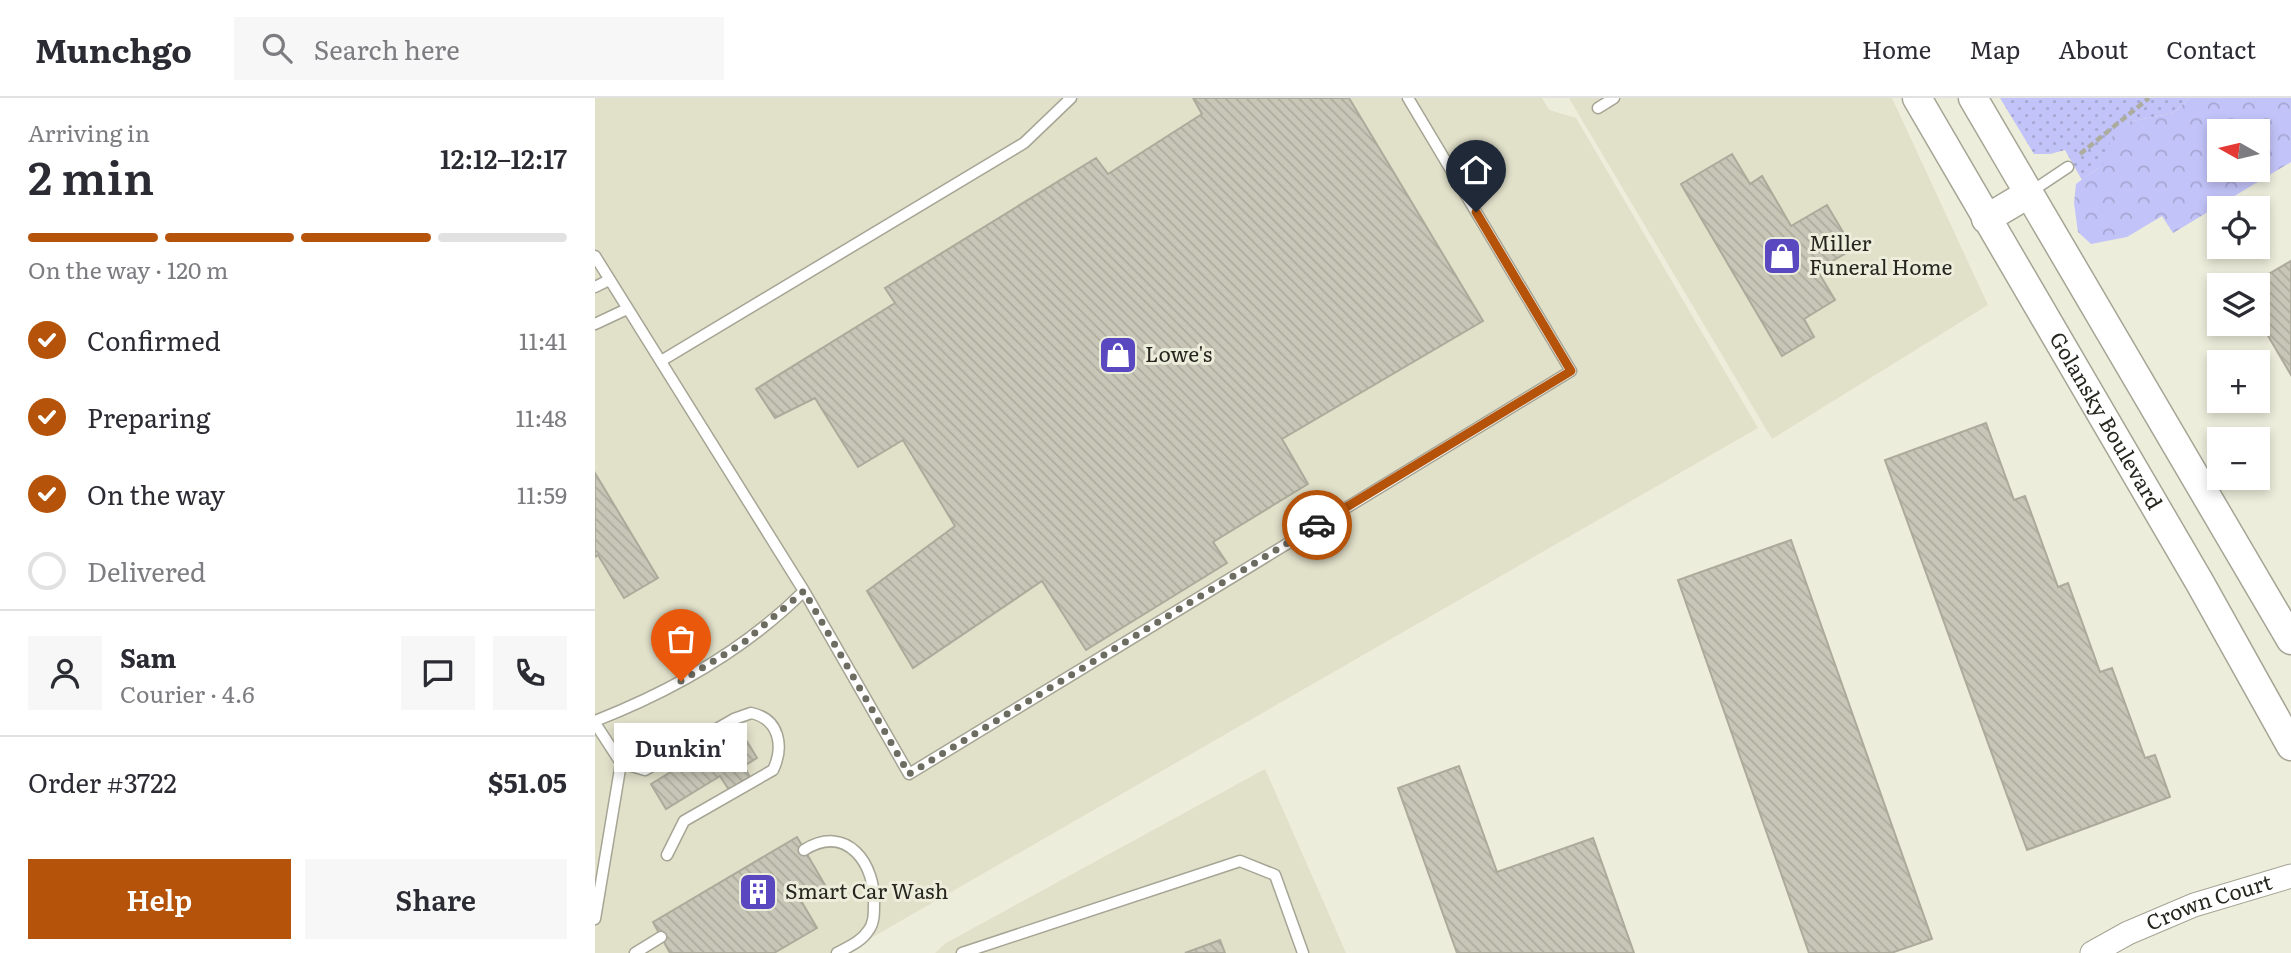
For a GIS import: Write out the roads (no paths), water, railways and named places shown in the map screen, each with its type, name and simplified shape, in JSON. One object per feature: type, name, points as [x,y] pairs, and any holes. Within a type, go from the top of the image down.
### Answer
[{"type":"street","name":"Golansky Boulevard","points":[[1917,98],[2200,583],[2291,746]]},
{"type":"street","points":[[1973,98],[2291,640]]},
{"type":"street","points":[[1986,219],[2028,194]]},
{"type":"street","name":"Crown Court","points":[[2092,953],[2128,933],[2195,905],[2291,876]]},
{"type":"lane","points":[[661,361],[1024,143],[1071,98]]},
{"type":"lane","points":[[595,256],[804,591],[909,774],[1571,371],[1408,98]]},
{"type":"lane","points":[[1598,108],[1614,98]]},
{"type":"lane","points":[[2028,194],[2068,167]]},
{"type":"lane","points":[[595,287],[609,280]]},
{"type":"lane","points":[[595,324],[627,309]]},
{"type":"lane","points":[[667,855],[684,821],[772,770],[781,747],[778,734],[770,722],[751,713],[734,719],[645,770],[621,763],[595,722],[702,670],[743,643],[804,591]]},
{"type":"lane","points":[[595,919],[621,763]]},
{"type":"lane","points":[[804,850],[817,842],[831,840],[842,843],[866,861],[872,877],[872,925],[862,939],[837,953]]},
{"type":"lane","points":[[962,953],[1240,861],[1275,875],[1303,953]]},
{"type":"lane","points":[[635,953],[661,937]]},
{"type":"place","name":"Miller Funeral Home","points":[[1782,256]]},
{"type":"place","name":"Lowe's","points":[[1118,355]]},
{"type":"place","name":"Dunkin'","points":[[681,681]]},
{"type":"place","name":"Smart Car Wash","points":[[758,892]]}]
